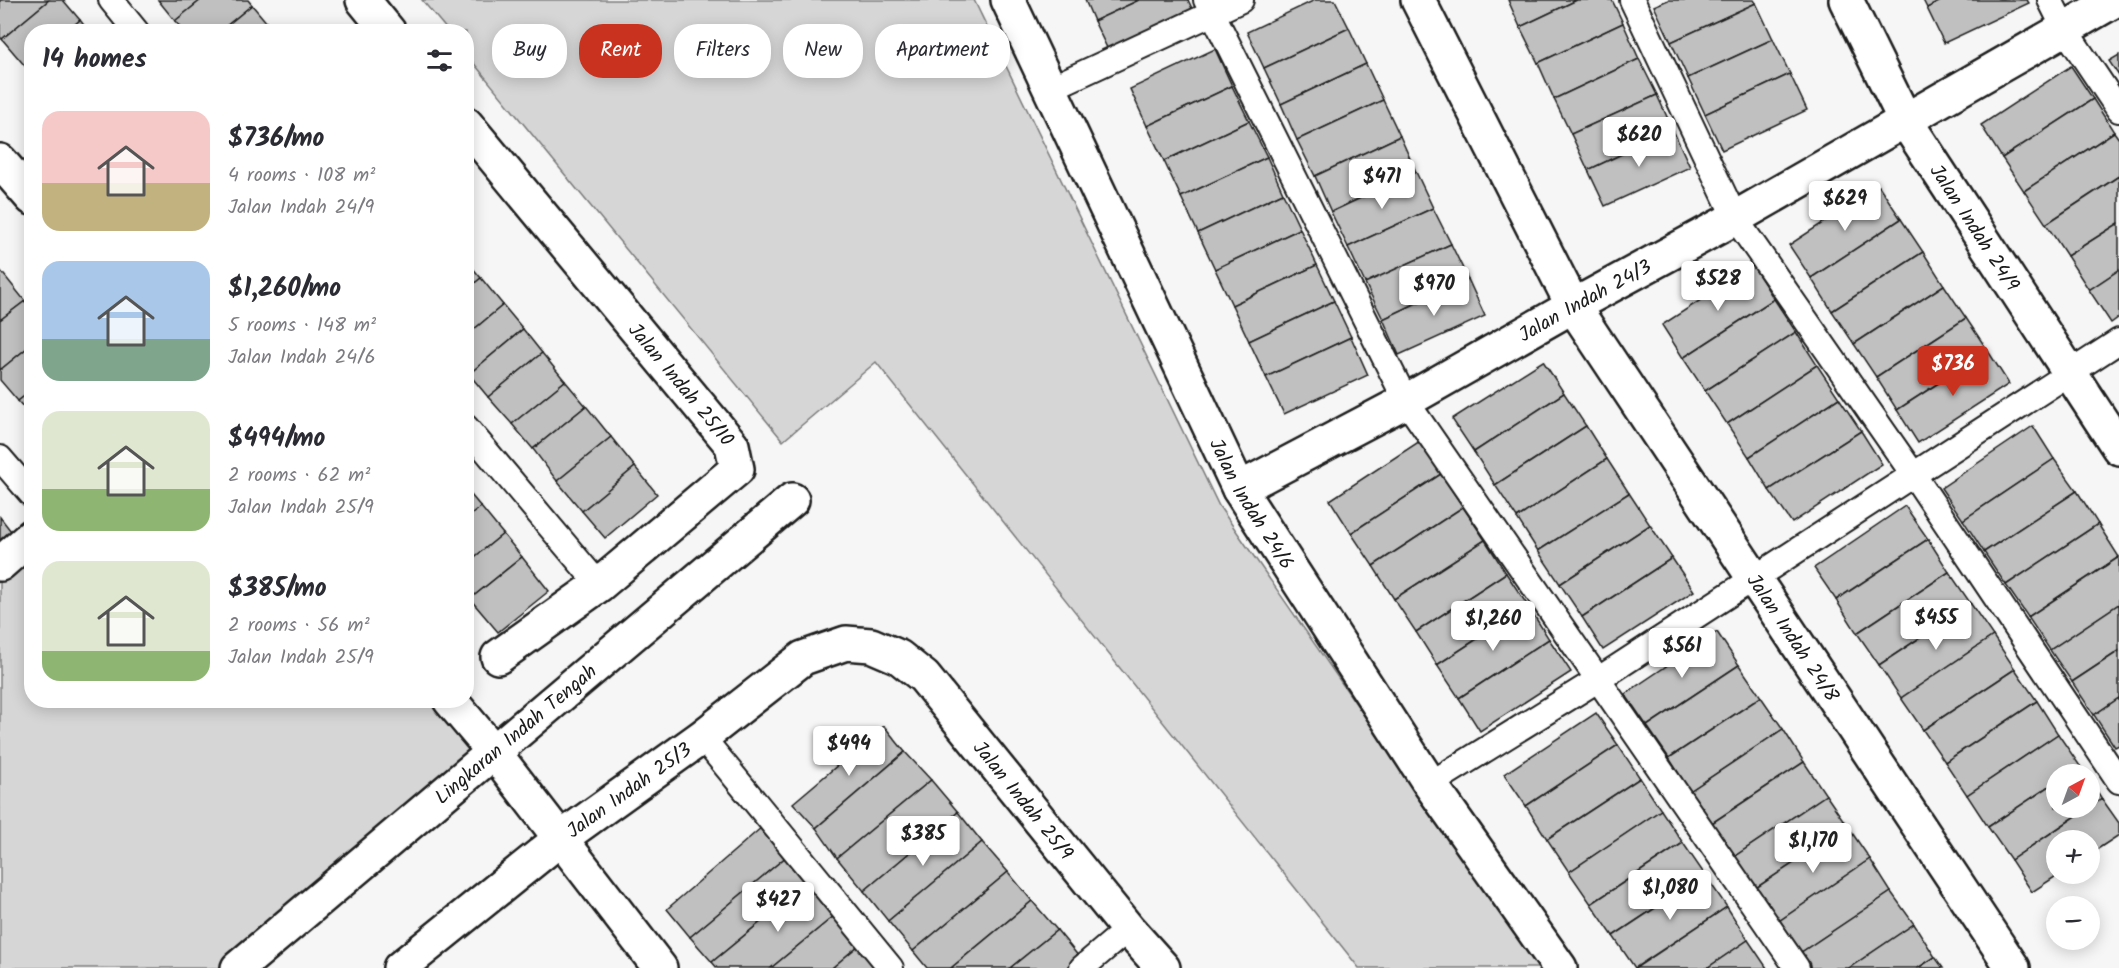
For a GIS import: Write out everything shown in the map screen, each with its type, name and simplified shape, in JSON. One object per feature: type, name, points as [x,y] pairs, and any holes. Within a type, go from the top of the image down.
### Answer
[{"type":"street","points":[[363,0],[382,24]]},
{"type":"street","name":"Jalan Indah 24/6","points":[[1008,0],[1239,489],[1430,784],[1560,968]]},
{"type":"street","name":"Jalan Indah 24/8","points":[[1418,0],[1573,306],[2013,968]]},
{"type":"street","name":"Jalan Indah 24/9","points":[[1846,0],[1905,120],[2119,448]]},
{"type":"street","name":"Jalan Indah 24/3","points":[[1239,489],[1406,401],[1573,306],[1735,218],[1905,120],[2057,14],[2115,0]]},
{"type":"street","name":"Jalan Indah 25/10","points":[[474,143],[732,445],[736,469],[599,585],[498,657]]},
{"type":"street","points":[[0,161],[24,189]]},
{"type":"street","name":"Lingkaran Indah Tengah","points":[[238,968],[792,500]]},
{"type":"street","points":[[0,564],[24,543]]},
{"type":"street","name":"Jalan Indah 25/3","points":[[400,968],[560,839],[702,737],[803,658],[846,643],[872,645]]},
{"type":"street","name":"Jalan Indah 25/9","points":[[872,645],[899,657],[924,677],[1163,968]]},
{"type":"street","points":[[457,708],[493,751],[660,968]]},
{"type":"lane","points":[[111,0],[130,24]]},
{"type":"lane","points":[[1049,88],[1209,7],[1240,0]]},
{"type":"lane","points":[[1632,0],[1735,218],[1913,474],[2119,781]]},
{"type":"lane","points":[[1209,7],[1406,401],[1797,968]]},
{"type":"lane","points":[[2057,14],[2119,110]]},
{"type":"lane","points":[[1430,784],[1599,679],[2119,341]]},
{"type":"lane","points":[[474,437],[599,585]]},
{"type":"lane","points":[[0,458],[24,486]]},
{"type":"lane","points":[[702,737],[891,968]]},
{"type":"lane","points":[[1082,968],[1128,928]]},
{"type":"shaded area","points":[[422,0],[974,0],[986,24],[875,24],[875,78],[1010,78],[1010,74],[1219,506],[1539,968],[1359,968],[876,362],[783,441],[474,64],[474,24],[442,24]]},
{"type":"shaded area","points":[[24,542],[24,708],[456,708],[493,751],[238,968],[0,968],[0,562]]},
{"type":"building","points":[[0,0],[49,0],[2,39],[0,37]]},
{"type":"building","points":[[49,0],[63,0],[80,20],[75,24],[24,24],[24,65],[2,39]]},
{"type":"building","points":[[158,0],[201,0],[175,21]]},
{"type":"building","points":[[201,0],[248,0],[252,5],[229,24],[178,24],[175,21]]},
{"type":"building","points":[[1085,0],[1139,0],[1094,21]]},
{"type":"building","points":[[1139,0],[1188,0],[1196,17],[1111,56],[1094,21]]},
{"type":"building","points":[[1315,0],[1335,0],[1349,28],[1264,68],[1247,32]]},
{"type":"building","points":[[1508,0],[1577,0],[1520,27]]},
{"type":"building","points":[[1577,0],[1612,0],[1623,23],[1538,63],[1520,27]]},
{"type":"building","points":[[1668,0],[1754,0],[1756,3],[1671,42],[1654,6]]},
{"type":"building","points":[[1923,0],[1943,0],[1927,8]]},
{"type":"building","points":[[1943,0],[2027,0],[2029,3],[1944,43],[1927,8]]},
{"type":"building","points":[[1756,3],[1773,39],[1688,78],[1671,42]]},
{"type":"building","points":[[252,5],[268,24],[229,24]]},
{"type":"building","points":[[1623,23],[1639,59],[1554,99],[1538,63]]},
{"type":"building","points":[[1349,28],[1366,64],[1281,104],[1264,68]]},
{"type":"building","points":[[1773,39],[1790,74],[1705,114],[1688,78]]},
{"type":"building","points":[[1215,49],[1232,86],[1147,126],[1130,89]]},
{"type":"building","points":[[2119,55],[2119,76],[2109,61]]},
{"type":"building","points":[[1639,59],[1657,95],[1571,134],[1554,99]]},
{"type":"building","points":[[1366,64],[1383,100],[1297,140],[1281,104]]},
{"type":"building","points":[[2071,66],[2093,99],[2002,158],[1981,125]]},
{"type":"building","points":[[1790,74],[1807,110],[1722,150],[1705,114]]},
{"type":"building","points":[[1232,86],[1249,121],[1164,161],[1147,126]]},
{"type":"building","points":[[1657,95],[1673,130],[1588,170],[1571,134]]},
{"type":"building","points":[[2093,99],[2114,132],[2024,191],[2002,158]]},
{"type":"building","points":[[1383,100],[1400,136],[1315,176],[1297,140]]},
{"type":"building","points":[[1249,121],[1267,157],[1181,197],[1164,161]]},
{"type":"building","points":[[1673,130],[1690,167],[1605,206],[1588,170]]},
{"type":"building","points":[[2114,132],[2119,139],[2119,176],[2046,224],[2024,191]]},
{"type":"building","points":[[1400,136],[1416,172],[1331,212],[1315,176]]},
{"type":"building","points":[[1267,157],[1283,193],[1198,233],[1181,197]]},
{"type":"building","points":[[1416,172],[1433,208],[1348,247],[1331,212]]},
{"type":"building","points":[[2119,176],[2119,223],[2067,256],[2046,224]]},
{"type":"building","points":[[1879,186],[1901,219],[1811,278],[1789,245]]},
{"type":"building","points":[[1283,193],[1300,229],[1215,269],[1198,233]]},
{"type":"building","points":[[1433,208],[1451,244],[1365,283],[1348,247]]},
{"type":"building","points":[[1901,219],[1923,252],[1832,311],[1811,278]]},
{"type":"building","points":[[2119,223],[2119,270],[2089,290],[2067,256]]},
{"type":"building","points":[[1300,229],[1317,265],[1232,305],[1215,269]]},
{"type":"building","points":[[1451,244],[1468,279],[1383,319],[1365,283]]},
{"type":"building","points":[[1923,252],[1944,285],[1854,344],[1832,311]]},
{"type":"building","points":[[1317,265],[1334,301],[1249,341],[1232,305]]},
{"type":"building","points":[[1753,266],[1774,299],[1683,358],[1662,325]]},
{"type":"building","points":[[0,270],[24,302],[0,320]]},
{"type":"building","points":[[474,270],[481,278],[474,284]]},
{"type":"building","points":[[2119,270],[2119,317],[2111,323],[2089,290]]},
{"type":"building","points":[[481,278],[503,305],[474,329],[474,284]]},
{"type":"building","points":[[1468,279],[1485,316],[1399,355],[1383,319]]},
{"type":"building","points":[[1944,285],[1966,318],[1876,377],[1854,344]]},
{"type":"building","points":[[1774,299],[1796,332],[1705,391],[1683,358]]},
{"type":"building","points":[[1334,301],[1351,337],[1266,377],[1249,341]]},
{"type":"building","points":[[24,302],[24,350],[0,370],[0,320]]},
{"type":"building","points":[[503,305],[523,329],[474,370],[474,329]]},
{"type":"building","points":[[1966,318],[1988,351],[1897,410],[1876,377]]},
{"type":"building","points":[[523,329],[542,353],[488,397],[474,380],[474,370]]},
{"type":"building","points":[[1796,332],[1817,365],[1727,424],[1705,391]]},
{"type":"building","points":[[1351,337],[1368,375],[1284,414],[1266,377]]},
{"type":"building","points":[[24,350],[24,396],[18,401],[0,380],[0,370]]},
{"type":"building","points":[[1988,351],[2009,384],[1918,443],[1897,410]]},
{"type":"building","points":[[542,353],[565,381],[512,424],[488,397]]},
{"type":"building","points":[[1543,361],[1564,393],[1474,452],[1452,419]]},
{"type":"building","points":[[1817,365],[1839,398],[1749,457],[1727,424]]},
{"type":"building","points":[[565,381],[586,406],[533,449],[512,424]]},
{"type":"building","points":[[1564,393],[1586,426],[1495,485],[1474,452]]},
{"type":"building","points":[[24,396],[24,408],[18,401]]},
{"type":"building","points":[[1839,398],[1861,431],[1769,490],[1749,457]]},
{"type":"building","points":[[586,406],[611,437],[557,481],[533,449]]},
{"type":"building","points":[[1586,426],[1607,459],[1517,518],[1495,485]]},
{"type":"building","points":[[2033,426],[2054,459],[1963,520],[1941,488]]},
{"type":"building","points":[[1861,431],[1882,464],[1792,523],[1769,490]]},
{"type":"building","points":[[611,437],[635,467],[582,511],[557,481]]},
{"type":"building","points":[[1420,441],[1441,474],[1351,533],[1330,500]]},
{"type":"building","points":[[1607,459],[1629,493],[1538,551],[1517,518]]},
{"type":"building","points":[[2054,459],[2077,491],[1984,552],[1963,520]]},
{"type":"building","points":[[635,467],[657,494],[605,538],[582,511]]},
{"type":"building","points":[[1441,474],[1463,507],[1373,566],[1351,533]]},
{"type":"building","points":[[2077,491],[2098,524],[2006,585],[1984,552]]},
{"type":"building","points":[[1629,493],[1650,525],[1560,584],[1538,551]]},
{"type":"building","points":[[474,499],[481,507],[474,513]]},
{"type":"building","points":[[1905,506],[1928,539],[1836,600],[1814,568]]},
{"type":"building","points":[[481,507],[503,534],[474,558],[474,513]]},
{"type":"building","points":[[1463,507],[1485,540],[1394,599],[1373,566]]},
{"type":"building","points":[[0,517],[21,544],[0,561]]},
{"type":"building","points":[[2098,524],[2119,557],[2028,617],[2006,585]]},
{"type":"building","points":[[1650,525],[1672,558],[1582,617],[1560,584]]},
{"type":"building","points":[[503,534],[522,557],[474,596],[474,558]]},
{"type":"building","points":[[1928,539],[1949,572],[1857,633],[1836,600]]},
{"type":"building","points":[[1485,540],[1506,573],[1416,632],[1394,599]]},
{"type":"building","points":[[522,557],[549,591],[498,632],[474,604],[474,596]]},
{"type":"building","points":[[2119,557],[2119,604],[2050,650],[2028,617]]},
{"type":"building","points":[[1672,558],[1694,591],[1603,650],[1582,617]]},
{"type":"building","points":[[1949,572],[1971,604],[1879,665],[1857,633]]},
{"type":"building","points":[[1506,573],[1528,606],[1437,665],[1416,632]]},
{"type":"building","points":[[1971,604],[1993,636],[1901,698],[1879,665]]},
{"type":"building","points":[[2119,604],[2119,651],[2072,682],[2050,650]]},
{"type":"building","points":[[1528,606],[1549,639],[1459,698],[1437,665]]},
{"type":"building","points":[[1717,632],[1739,665],[1647,726],[1625,694]]},
{"type":"building","points":[[1993,636],[2015,669],[1923,730],[1901,698]]},
{"type":"building","points":[[1549,639],[1571,672],[1480,731],[1459,698]]},
{"type":"building","points":[[2119,651],[2119,698],[2094,715],[2072,682]]},
{"type":"building","points":[[1739,665],[1761,697],[1669,758],[1647,726]]},
{"type":"building","points":[[2015,669],[2037,701],[1945,762],[1923,730]]},
{"type":"building","points":[[1761,697],[1783,729],[1690,791],[1669,758]]},
{"type":"building","points":[[2119,698],[2119,745],[2115,747],[2094,715]]},
{"type":"building","points":[[2037,701],[2058,734],[1967,795],[1945,762]]},
{"type":"building","points":[[1596,713],[1618,745],[1526,806],[1504,774]]},
{"type":"building","points":[[884,726],[905,752],[816,828],[793,803]]},
{"type":"building","points":[[1783,729],[1804,762],[1712,823],[1690,791]]},
{"type":"building","points":[[2058,734],[2079,764],[2046,764],[2046,789],[1988,827],[1967,795]]},
{"type":"building","points":[[1618,745],[1640,778],[1547,839],[1526,806]]},
{"type":"building","points":[[905,752],[931,780],[837,858],[816,828]]},
{"type":"building","points":[[1804,762],[1826,795],[1735,856],[1712,823]]},
{"type":"building","points":[[1640,778],[1661,810],[1569,872],[1547,839]]},
{"type":"building","points":[[931,780],[958,812],[864,891],[837,858]]},
{"type":"building","points":[[2046,789],[2046,818],[2073,818],[2055,830],[2046,830],[2046,836],[2011,860],[1988,827]]},
{"type":"building","points":[[1826,795],[1848,827],[1756,888],[1735,856]]},
{"type":"building","points":[[2102,799],[2119,823],[2119,835],[2100,847],[2100,830],[2056,830],[2074,818],[2100,818],[2100,800]]},
{"type":"building","points":[[1661,810],[1683,843],[1591,904],[1569,872]]},
{"type":"building","points":[[958,812],[982,842],[888,921],[864,891]]},
{"type":"building","points":[[762,827],[787,856],[690,937],[667,909]]},
{"type":"building","points":[[1848,827],[1870,859],[1779,921],[1756,888]]},
{"type":"building","points":[[2046,837],[2046,883],[2032,892],[2011,860]]},
{"type":"building","points":[[982,842],[1008,872],[913,951],[888,921]]},
{"type":"building","points":[[1683,843],[1705,875],[1613,936],[1591,904]]},
{"type":"building","points":[[787,856],[807,884],[712,962],[690,937]]},
{"type":"building","points":[[1870,859],[1891,892],[1800,953],[1779,921]]},
{"type":"building","points":[[1008,872],[1032,901],[951,968],[927,968],[913,951]]},
{"type":"building","points":[[1705,875],[1727,907],[1635,968],[1613,936]]},
{"type":"building","points":[[807,884],[834,916],[771,968],[717,968],[712,962]]},
{"type":"building","points":[[1891,892],[1914,924],[1849,968],[1810,968],[1800,953]]},
{"type":"building","points":[[1032,901],[1057,930],[1010,968],[951,968]]},
{"type":"building","points":[[1727,907],[1748,940],[1707,968],[1636,968]]},
{"type":"building","points":[[834,916],[858,946],[832,968],[771,968]]},
{"type":"building","points":[[1914,924],[1935,957],[1918,968],[1849,968]]},
{"type":"building","points":[[1057,930],[1084,963],[1078,968],[1010,968]]},
{"type":"building","points":[[1748,940],[1767,968],[1707,968]]},
{"type":"building","points":[[858,946],[877,968],[832,968]]},
{"type":"building","points":[[1935,957],[1943,968],[1918,968]]}]
